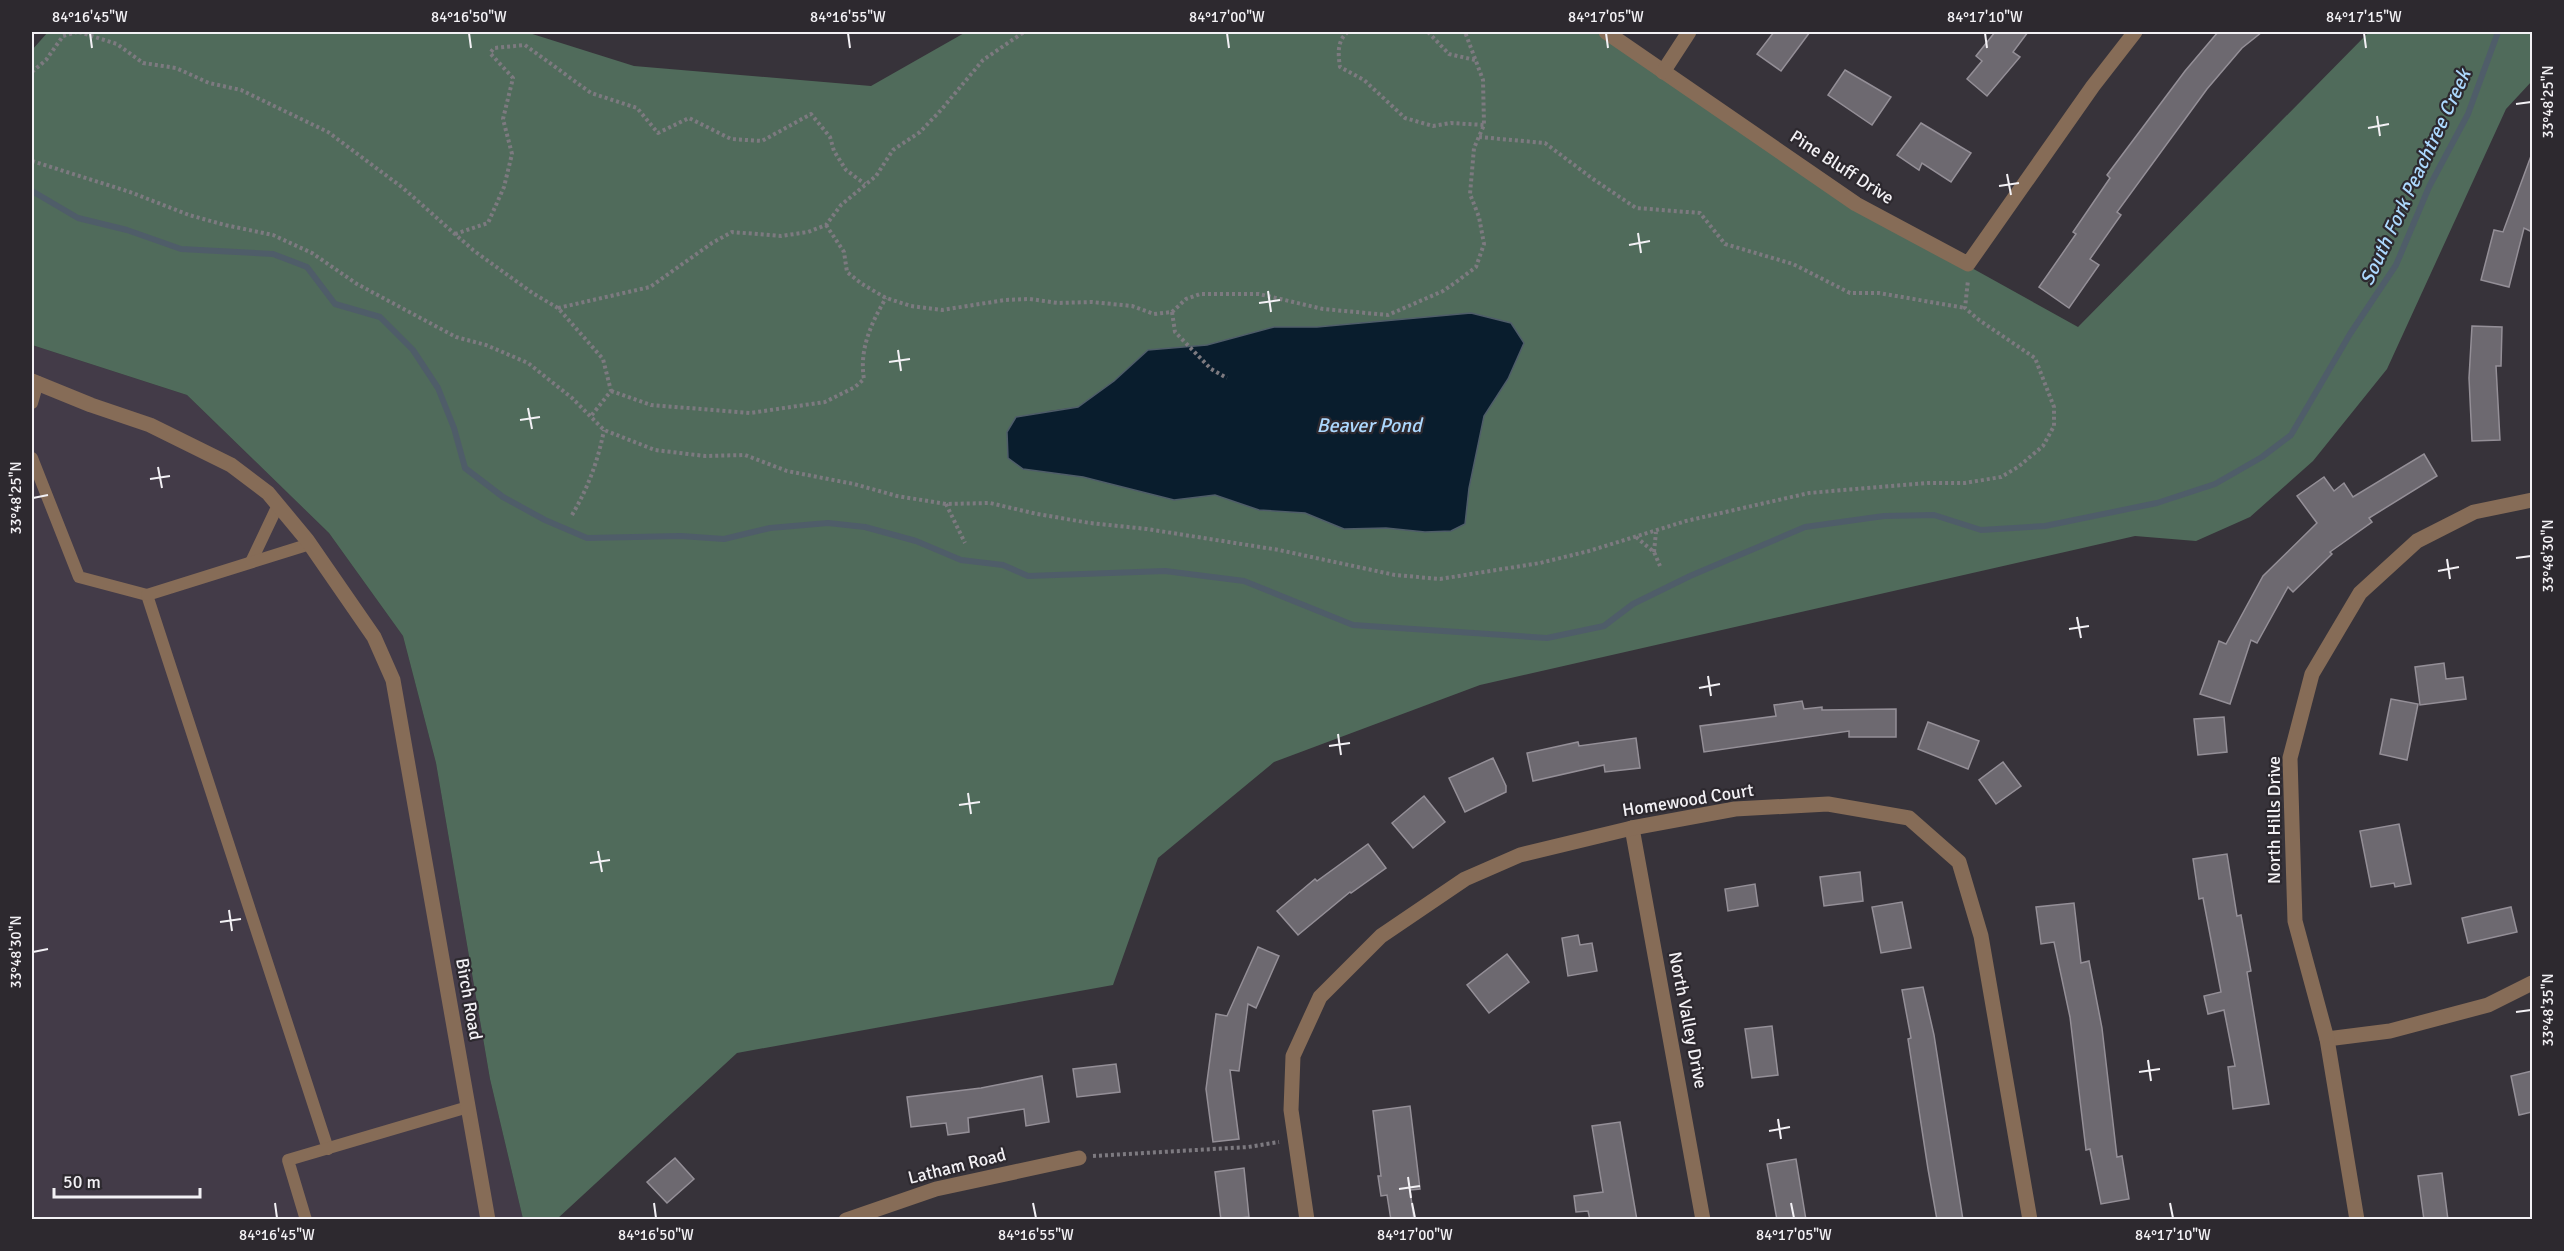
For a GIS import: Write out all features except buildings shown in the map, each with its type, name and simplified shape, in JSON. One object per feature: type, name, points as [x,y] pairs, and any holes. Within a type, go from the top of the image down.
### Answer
[{"type":"street","name":"Pine Bluff Drive","points":[[1605,32],[1856,204],[1968,264]]},
{"type":"street","points":[[1663,72],[1689,32]]},
{"type":"street","points":[[1968,264],[2135,32]]},
{"type":"street","name":"Birch Road","points":[[35,382],[91,405],[150,425],[231,465],[268,493],[278,505],[310,544],[374,637],[393,680],[488,1220]]},
{"type":"street","name":"North Hills Drive","points":[[2357,1220],[2327,1039],[2295,921],[2290,758],[2312,675],[2360,593],[2417,541],[2474,512],[2532,500]]},
{"type":"street","name":"Homewood Court","points":[[1307,1220],[1291,1110],[1293,1056],[1320,997],[1381,936],[1465,879],[1520,855],[1632,828],[1735,809],[1828,804],[1909,818],[1959,862],[1981,936],[2030,1220]]},
{"type":"street","name":"North Valley Drive","points":[[1632,828],[1703,1220]]},
{"type":"street","points":[[2327,1039],[2390,1031],[2488,1005],[2532,983]]},
{"type":"street","name":"Latham Road","points":[[846,1220],[936,1189],[1079,1158]]},
{"type":"lane","points":[[32,403],[35,382]]},
{"type":"lane","points":[[32,458],[79,577],[147,595],[310,544]]},
{"type":"lane","points":[[251,562],[278,505]]},
{"type":"lane","points":[[147,595],[328,1149]]},
{"type":"lane","points":[[306,1220],[288,1160],[468,1107]]},
{"type":"path","points":[[32,72],[46,60],[63,36],[78,32],[117,44],[143,63],[176,68],[209,83],[241,90],[328,132],[403,188],[473,250],[534,294],[558,308],[603,359],[611,391]]},
{"type":"path","points":[[558,308],[650,287],[712,243],[732,232],[781,236],[808,232],[826,225],[840,205],[876,176],[893,150],[920,132],[941,110],[983,60],[1024,32]]},
{"type":"path","points":[[1348,32],[1342,36],[1338,53],[1340,67],[1364,80],[1405,118],[1433,126],[1451,123],[1484,125]]},
{"type":"path","points":[[1428,32],[1449,54],[1475,60]]},
{"type":"path","points":[[826,225],[844,252],[847,272],[886,298],[910,306],[942,310],[1005,300],[1029,299],[1058,303],[1092,302],[1132,306],[1154,314],[1173,312],[1186,299],[1200,294],[1259,294],[1323,309],[1388,315],[1443,291],[1476,267],[1484,244],[1479,217],[1470,194],[1474,148],[1484,125],[1482,80],[1466,32]]},
{"type":"path","points":[[455,234],[488,223],[504,187],[512,154],[503,118],[513,78],[490,52],[494,48],[525,45],[591,93],[638,108],[658,133],[689,118],[731,139],[762,141],[811,114],[830,137],[834,151],[846,170],[865,184]]},
{"type":"path","points":[[32,161],[130,192],[189,215],[273,235],[312,253],[357,284],[456,337],[486,345],[528,363],[573,398],[604,430],[655,450],[705,456],[745,454],[788,471],[946,504],[990,503],[1090,524],[1147,529],[1279,550],[1395,574],[1440,579],[1540,563],[1686,521],[1809,493],[1928,483],[1965,483],[2001,477],[2018,467],[2043,446],[2054,426],[2054,407],[2034,358],[1965,308],[1879,293],[1850,293],[1793,264],[1725,244],[1700,213],[1636,208],[1545,143],[1479,137]]},
{"type":"path","points":[[1965,308],[1968,264]]},
{"type":"path","points":[[611,391],[651,405],[700,411],[750,413],[825,402],[855,387],[864,379],[861,362],[872,321],[886,298]]},
{"type":"path","points":[[1173,312],[1175,332],[1211,369],[1227,378]]},
{"type":"path","points":[[591,417],[611,391]]},
{"type":"path","points":[[572,515],[586,491],[598,459],[604,430]]},
{"type":"path","points":[[946,504],[964,543]]},
{"type":"path","points":[[1654,552],[1656,531]]},
{"type":"path","points":[[1635,537],[1654,552],[1660,566]]},
{"type":"path","points":[[1102,1155],[1248,1147],[1295,1140]]},
{"type":"shaded area","points":[[32,345],[187,395],[329,533],[403,636],[436,763],[490,1079],[523,1219],[32,1220]]},
{"type":"green space","points":[[48,32],[526,32],[634,66],[871,86],[966,32],[1608,32],[1866,214],[1934,247],[2078,327],[2369,32],[2532,32],[2532,81],[2506,109],[2387,369],[2313,461],[2250,517],[2196,541],[2135,536],[1480,685],[1274,762],[1158,858],[1113,985],[737,1053],[557,1219],[523,1219],[490,1079],[436,763],[403,636],[329,533],[187,395],[32,345],[32,50]],"holes":[[[1274,327],[1317,327],[1524,343],[1508,379],[1484,416],[1469,488],[1425,532],[1386,528],[1344,529],[1305,513],[1259,510],[1215,495],[1174,500],[1083,477],[1023,469],[1049,411],[1078,407],[1114,381],[1148,350],[1207,345]]]},
{"type":"water","name":"Beaver Pond","points":[[1471,313],[1511,323],[1524,343],[1508,379],[1484,416],[1469,488],[1465,524],[1451,531],[1344,529],[1305,513],[1259,510],[1215,495],[1174,500],[1083,477],[1023,469],[1008,458],[1007,432],[1016,417],[1078,407],[1114,381],[1148,350],[1207,345],[1274,327],[1317,327]]},
{"type":"waterway","name":"South Fork Peachtree Creek","points":[[32,191],[78,218],[127,230],[181,249],[273,254],[307,267],[335,304],[380,317],[413,350],[438,388],[454,428],[465,468],[503,497],[545,520],[587,538],[681,536],[724,539],[770,528],[828,523],[865,527],[916,541],[961,560],[1003,565],[1028,576],[1165,571],[1244,581],[1353,625],[1547,638],[1604,626],[1633,604],[1690,576],[1805,527],[1884,516],[1934,515],[1981,530],[2045,526],[2157,503],[2215,484],[2262,457],[2291,435],[2350,334],[2396,265],[2429,187],[2468,114],[2498,32]]}]
